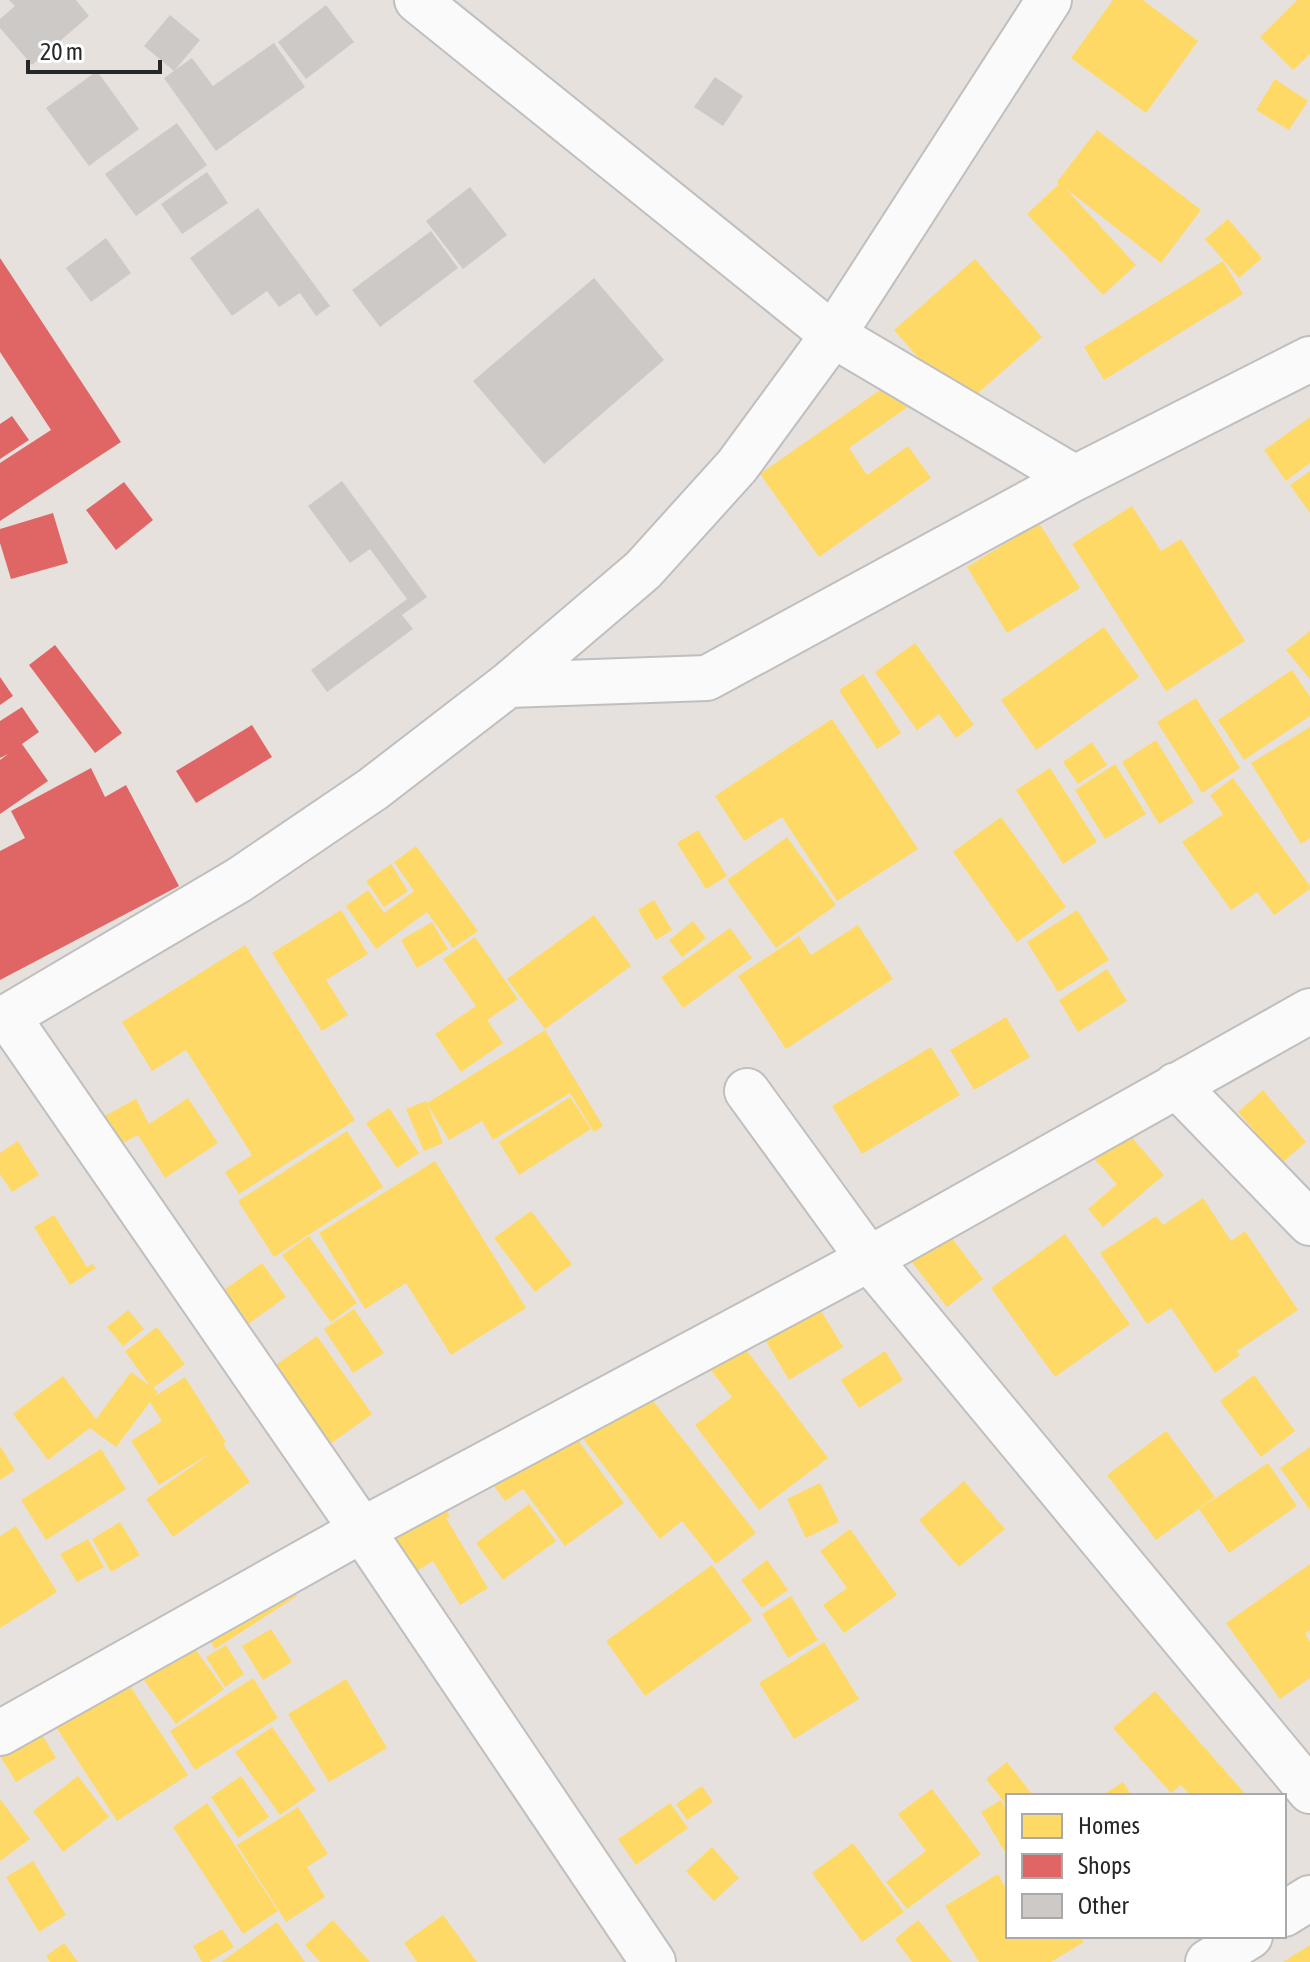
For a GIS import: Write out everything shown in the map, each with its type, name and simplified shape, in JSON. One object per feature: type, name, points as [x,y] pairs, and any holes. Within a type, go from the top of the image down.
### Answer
[{"type":"street","points":[[417,0],[833,335],[1075,478]]},
{"type":"street","points":[[653,1962],[362,1530],[4,1019],[239,880],[373,789],[508,685],[643,570],[737,466],[833,335],[1049,0]]},
{"type":"street","points":[[508,685],[707,678],[1075,478],[1310,359]]},
{"type":"street","points":[[0,1733],[362,1530],[869,1259],[1310,1011]]},
{"type":"street","points":[[1176,1085],[1310,1223]]},
{"type":"street","points":[[747,1091],[869,1259],[1310,1791]]},
{"type":"street","points":[[1286,1913],[1310,1898]]},
{"type":"street","points":[[1208,1962],[1247,1938]]},
{"type":"building: Homes","points":[[1113,0],[1143,0],[1198,41],[1146,113],[1071,58]]},
{"type":"building: Homes","points":[[1297,0],[1310,0],[1310,54],[1293,70],[1260,37]]},
{"type":"building: Homes","points":[[1275,79],[1308,101],[1289,130],[1256,110]]},
{"type":"building: Homes","points":[[1097,130],[1201,210],[1161,263],[1065,188],[1136,265],[1103,295],[1027,214],[1059,184],[1057,182]]},
{"type":"building: Homes","points":[[1228,219],[1262,258],[1239,278],[1205,239]]},
{"type":"building: Homes","points":[[975,259],[1042,337],[962,407],[894,330]]},
{"type":"building: Homes","points":[[1223,261],[1243,294],[1104,380],[1084,347]]},
{"type":"building: Homes","points":[[903,374],[919,399],[849,448],[867,475],[908,446],[931,478],[819,557],[760,474]]},
{"type":"building: Homes","points":[[1310,417],[1310,463],[1286,481],[1264,450]]},
{"type":"building: Homes","points":[[1310,471],[1310,513],[1290,485]]},
{"type":"building: Homes","points":[[1132,506],[1161,551],[1181,539],[1245,641],[1166,691],[1072,544]]},
{"type":"building: Homes","points":[[1039,523],[1080,588],[1007,633],[967,567]]},
{"type":"building: Homes","points":[[1104,627],[1139,677],[1036,750],[1001,700]]},
{"type":"building: Homes","points":[[1310,631],[1310,679],[1286,650]]},
{"type":"building: Homes","points":[[915,643],[974,725],[956,738],[939,714],[917,730],[875,672]]},
{"type":"building: Homes","points":[[1292,670],[1310,697],[1310,716],[1244,760],[1218,720]]},
{"type":"building: Homes","points":[[863,674],[901,733],[877,749],[839,690]]},
{"type":"building: Homes","points":[[1196,698],[1240,768],[1202,793],[1157,722]]},
{"type":"building: Homes","points":[[832,719],[918,849],[837,901],[782,817],[744,841],[715,796]]},
{"type":"building: Homes","points":[[1310,727],[1310,838],[1301,844],[1251,763]]},
{"type":"building: Homes","points":[[1156,740],[1194,802],[1159,824],[1122,762]]},
{"type":"building: Homes","points":[[1092,742],[1107,765],[1078,784],[1063,762]]},
{"type":"building: Homes","points":[[1115,764],[1146,814],[1105,839],[1075,790]]},
{"type":"building: Homes","points":[[1050,768],[1097,842],[1063,864],[1016,790]]},
{"type":"building: Homes","points":[[1233,778],[1310,886],[1274,915],[1257,892],[1231,910],[1182,842],[1223,814],[1210,795]]},
{"type":"building: Homes","points":[[1001,817],[1066,907],[1017,942],[953,852]]},
{"type":"building: Homes","points":[[698,830],[727,876],[706,889],[677,843]]},
{"type":"building: Homes","points":[[787,837],[836,905],[776,948],[727,880]]},
{"type":"building: Homes","points":[[416,846],[478,931],[453,948],[427,912],[376,949],[346,906],[368,890],[384,913],[414,891],[394,862]]},
{"type":"building: Homes","points":[[391,864],[408,891],[384,907],[366,881]]},
{"type":"building: Homes","points":[[654,900],[672,930],[656,940],[638,910]]},
{"type":"building: Homes","points":[[341,910],[368,954],[326,980],[348,1015],[322,1031],[272,953]]},
{"type":"building: Homes","points":[[1077,910],[1109,960],[1058,992],[1027,942]]},
{"type":"building: Homes","points":[[594,915],[631,966],[545,1029],[507,979]]},
{"type":"building: Homes","points":[[693,921],[706,938],[682,957],[669,940]]},
{"type":"building: Homes","points":[[432,922],[448,949],[417,968],[401,940]]},
{"type":"building: Homes","points":[[858,925],[893,979],[786,1049],[738,976],[799,936],[811,955]]},
{"type":"building: Homes","points":[[730,928],[752,958],[683,1008],[661,977]]},
{"type":"building: Homes","points":[[475,937],[518,999],[487,1020],[503,1043],[461,1072],[435,1034],[476,1006],[443,959]]},
{"type":"building: Homes","points":[[245,945],[355,1120],[239,1194],[225,1172],[252,1155],[186,1050],[152,1071],[122,1022]]},
{"type":"building: Homes","points":[[1107,969],[1127,1001],[1078,1032],[1059,1000]]},
{"type":"building: Homes","points":[[1006,1017],[1030,1057],[974,1090],[950,1050]]},
{"type":"building: Homes","points":[[545,1030],[603,1126],[594,1132],[570,1093],[493,1140],[482,1121],[449,1140],[427,1104],[443,1143],[424,1151],[406,1109],[427,1103]]},
{"type":"building: Homes","points":[[931,1047],[960,1095],[862,1154],[832,1106]]},
{"type":"building: Homes","points":[[1263,1090],[1306,1142],[1282,1163],[1238,1112]]},
{"type":"building: Homes","points":[[570,1097],[591,1129],[519,1175],[499,1142]]},
{"type":"building: Homes","points":[[188,1098],[218,1143],[165,1178],[138,1135],[112,1149],[97,1120],[136,1099],[149,1124]]},
{"type":"building: Homes","points":[[389,1108],[419,1153],[397,1168],[366,1123]]},
{"type":"building: Homes","points":[[1123,1127],[1164,1175],[1103,1227],[1088,1209],[1117,1184],[1091,1155]]},
{"type":"building: Homes","points":[[347,1131],[383,1187],[274,1257],[238,1201]]},
{"type":"building: Homes","points":[[18,1141],[39,1175],[12,1192],[0,1174],[0,1153]]},
{"type":"building: Homes","points":[[435,1161],[526,1308],[451,1355],[406,1283],[365,1309],[319,1233]]},
{"type":"building: Homes","points":[[1203,1198],[1231,1241],[1245,1231],[1298,1310],[1237,1351],[1240,1355],[1215,1373],[1171,1308],[1147,1324],[1100,1253],[1156,1216],[1163,1225]]},
{"type":"building: Homes","points":[[531,1211],[572,1264],[535,1292],[494,1238]]},
{"type":"building: Homes","points":[[54,1215],[87,1267],[92,1264],[96,1268],[70,1285],[34,1227]]},
{"type":"building: Homes","points":[[948,1233],[983,1279],[947,1307],[911,1261]]},
{"type":"building: Homes","points":[[1065,1234],[1130,1324],[1055,1377],[991,1288]]},
{"type":"building: Homes","points":[[309,1236],[357,1303],[331,1322],[282,1255]]},
{"type":"building: Homes","points":[[262,1263],[286,1297],[248,1324],[224,1290]]},
{"type":"building: Homes","points":[[815,1301],[843,1347],[789,1380],[761,1333]]},
{"type":"building: Homes","points":[[354,1309],[384,1353],[353,1373],[324,1329]]},
{"type":"building: Homes","points":[[128,1310],[144,1329],[123,1346],[107,1327]]},
{"type":"building: Homes","points":[[157,1327],[185,1364],[153,1388],[158,1392],[155,1396],[185,1377],[226,1442],[223,1444],[250,1482],[173,1537],[146,1499],[212,1452],[159,1485],[131,1441],[162,1421],[150,1402],[116,1447],[90,1428],[48,1460],[13,1414],[63,1376],[96,1419],[131,1372],[150,1386],[125,1351]]},
{"type":"building: Homes","points":[[317,1336],[372,1414],[326,1447],[270,1369]]},
{"type":"building: Homes","points":[[738,1339],[828,1458],[759,1510],[695,1425],[732,1397],[706,1364]]},
{"type":"building: Homes","points":[[885,1351],[903,1380],[859,1408],[841,1380]]},
{"type":"building: Homes","points":[[1254,1375],[1295,1431],[1261,1457],[1220,1401]]},
{"type":"building: Homes","points":[[643,1388],[756,1533],[716,1564],[682,1521],[660,1539],[581,1436]]},
{"type":"building: Homes","points":[[561,1417],[624,1503],[565,1546],[523,1489],[505,1501],[486,1475]]},
{"type":"building: Homes","points":[[1166,1431],[1215,1497],[1156,1540],[1107,1475]]},
{"type":"building: Homes","points":[[0,1446],[15,1470],[0,1480]]},
{"type":"building: Homes","points":[[1310,1447],[1310,1510],[1280,1468]]},
{"type":"building: Homes","points":[[101,1449],[126,1489],[46,1540],[21,1500]]},
{"type":"building: Homes","points":[[1268,1463],[1297,1506],[1229,1553],[1199,1509]]},
{"type":"building: Homes","points":[[964,1481],[1005,1529],[959,1567],[919,1520]]},
{"type":"building: Homes","points":[[820,1483],[839,1522],[806,1538],[787,1499]]},
{"type":"building: Homes","points":[[430,1485],[488,1588],[460,1605],[433,1561],[407,1577],[372,1520]]},
{"type":"building: Homes","points":[[529,1504],[556,1541],[503,1580],[476,1543]]},
{"type":"building: Homes","points":[[120,1522],[140,1555],[111,1572],[92,1539]]},
{"type":"building: Homes","points":[[16,1526],[57,1592],[0,1628],[0,1536]]},
{"type":"building: Homes","points":[[850,1529],[897,1595],[844,1633],[823,1605],[847,1588],[820,1551]]},
{"type":"building: Homes","points":[[88,1539],[104,1567],[77,1582],[60,1554]]},
{"type":"building: Homes","points":[[767,1560],[788,1590],[762,1608],[741,1580]]},
{"type":"building: Homes","points":[[1310,1564],[1310,1630],[1305,1634],[1310,1642],[1310,1678],[1280,1699],[1226,1623]]},
{"type":"building: Homes","points":[[712,1565],[752,1620],[645,1696],[606,1641]]},
{"type":"building: Homes","points":[[278,1567],[297,1596],[215,1649],[197,1619]]},
{"type":"building: Homes","points":[[791,1596],[818,1640],[788,1658],[762,1614]]},
{"type":"building: Homes","points":[[180,1628],[224,1689],[176,1724],[131,1662]]},
{"type":"building: Homes","points":[[271,1629],[292,1662],[263,1680],[242,1646]]},
{"type":"building: Homes","points":[[824,1642],[859,1699],[794,1739],[759,1683]]},
{"type":"building: Homes","points":[[226,1645],[244,1674],[225,1687],[206,1657]]},
{"type":"building: Homes","points":[[119,1669],[188,1775],[117,1821],[56,1727]]},
{"type":"building: Homes","points":[[253,1678],[278,1718],[195,1770],[170,1731]]},
{"type":"building: Homes","points":[[346,1679],[387,1748],[329,1782],[288,1714]]},
{"type":"building: Homes","points":[[1155,1691],[1245,1794],[1189,1794],[1181,1785],[1171,1793],[1113,1728]]},
{"type":"building: Homes","points":[[272,1727],[316,1790],[280,1815],[235,1752]]},
{"type":"building: Homes","points":[[40,1731],[56,1758],[16,1782],[0,1756]]},
{"type":"building: Homes","points":[[1007,1762],[1031,1793],[1006,1794],[1006,1804],[986,1779]]},
{"type":"building: Homes","points":[[78,1776],[109,1817],[63,1852],[33,1811]]},
{"type":"building: Homes","points":[[241,1776],[269,1817],[238,1838],[211,1797]]},
{"type":"building: Homes","points":[[1123,1782],[1131,1794],[1104,1794]]},
{"type":"building: Homes","points":[[702,1786],[713,1802],[687,1820],[676,1804]]},
{"type":"building: Homes","points":[[932,1789],[981,1854],[907,1909],[886,1882],[926,1851],[898,1814]]},
{"type":"building: Homes","points":[[0,1799],[30,1839],[0,1861]]},
{"type":"building: Homes","points":[[1001,1800],[1006,1809],[1006,1854],[981,1812]]},
{"type":"building: Homes","points":[[207,1803],[278,1911],[243,1934],[173,1827]]},
{"type":"building: Homes","points":[[670,1803],[688,1828],[636,1865],[618,1839]]},
{"type":"building: Homes","points":[[298,1807],[328,1854],[307,1867],[325,1897],[286,1922],[237,1845]]},
{"type":"building: Homes","points":[[853,1843],[904,1912],[862,1942],[812,1873]]},
{"type":"building: Homes","points":[[712,1847],[739,1878],[714,1901],[686,1871]]},
{"type":"building: Homes","points":[[33,1861],[66,1915],[39,1932],[6,1877]]},
{"type":"building: Homes","points":[[998,1874],[1006,1888],[1006,1938],[1081,1938],[1084,1942],[1051,1962],[979,1962],[945,1906]]},
{"type":"building: Homes","points":[[443,1915],[477,1962],[417,1962],[404,1943]]},
{"type":"building: Homes","points":[[333,1920],[370,1962],[320,1962],[305,1945]]},
{"type":"building: Homes","points":[[918,1920],[952,1962],[912,1962],[895,1939]]},
{"type":"building: Homes","points":[[277,1922],[305,1962],[221,1962]]},
{"type":"building: Homes","points":[[222,1929],[234,1947],[209,1962],[202,1962],[193,1946]]},
{"type":"building: Homes","points":[[64,1943],[78,1962],[50,1962],[46,1956]]},
{"type":"building: Homes","points":[[1310,1945],[1310,1962],[1283,1962]]},
{"type":"building: Shops","points":[[0,258],[121,442],[0,521],[0,463],[51,430],[0,352]]},
{"type":"building: Shops","points":[[12,416],[29,440],[0,459],[0,424]]},
{"type":"building: Shops","points":[[124,482],[153,520],[116,550],[86,510]]},
{"type":"building: Shops","points":[[53,513],[68,563],[11,579],[0,543],[0,529]]},
{"type":"building: Shops","points":[[55,645],[122,733],[95,753],[29,665]]},
{"type":"building: Shops","points":[[0,677],[13,696],[0,705]]},
{"type":"building: Shops","points":[[22,707],[39,732],[22,744],[48,781],[0,814],[0,760],[8,754],[0,758],[0,721]]},
{"type":"building: Shops","points":[[252,725],[272,757],[196,803],[176,771]]},
{"type":"building: Shops","points":[[91,768],[105,797],[126,785],[179,886],[0,980],[0,851],[25,838],[11,811]]},
{"type":"building: Other","points":[[9,0],[76,0],[89,16],[32,65],[0,28],[0,19],[15,6]]},
{"type":"building: Other","points":[[326,5],[354,42],[306,79],[278,42]]},
{"type":"building: Other","points":[[170,15],[200,40],[175,70],[192,58],[213,86],[274,43],[305,87],[216,151],[164,78],[174,71],[144,46]]},
{"type":"building: Other","points":[[97,71],[139,129],[89,166],[46,108]]},
{"type":"building: Other","points":[[715,77],[743,96],[723,126],[694,107]]},
{"type":"building: Other","points":[[177,123],[207,165],[136,216],[105,174]]},
{"type":"building: Other","points":[[207,172],[228,203],[182,234],[161,204]]},
{"type":"building: Other","points":[[470,187],[507,235],[463,269],[426,221]]},
{"type":"building: Other","points":[[258,208],[330,306],[316,316],[300,293],[279,307],[267,291],[232,316],[190,258]]},
{"type":"building: Other","points":[[431,231],[458,268],[380,327],[352,290]]},
{"type":"building: Other","points":[[106,238],[131,273],[91,302],[66,268]]},
{"type":"building: Other","points":[[594,278],[664,360],[544,464],[473,381]]},
{"type":"building: Other","points":[[342,481],[427,597],[402,615],[413,629],[327,692],[311,670],[407,599],[370,549],[350,563],[308,506]]}]
